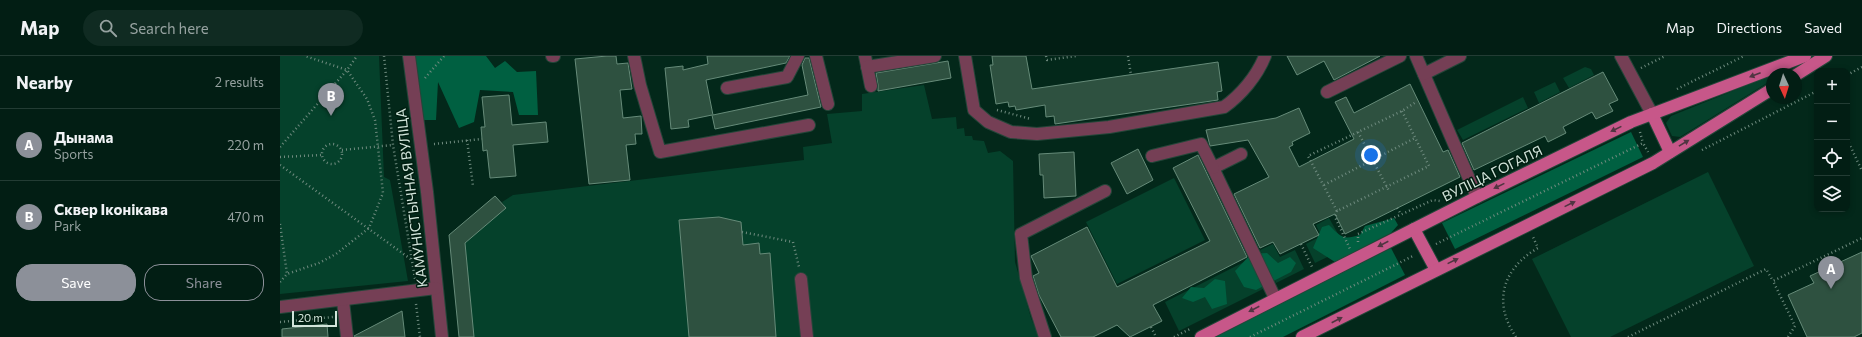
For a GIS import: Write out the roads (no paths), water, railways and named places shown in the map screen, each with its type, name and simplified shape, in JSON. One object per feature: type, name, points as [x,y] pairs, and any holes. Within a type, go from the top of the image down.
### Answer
[{"type":"main road","name":"ВУЛІЦА ГОГАЛЯ","points":[[1201,337],[1275,298],[1477,197],[1631,122],[1805,56]]},
{"type":"main road","points":[[1802,71],[1826,56]]},
{"type":"main road","points":[[1302,337],[1653,162],[1766,93]]},
{"type":"main road","points":[[1652,114],[1670,152]]},
{"type":"main road","points":[[1414,229],[1436,270]]},
{"type":"street","name":"КАМУНІСТЫЧНАЯ ВУЛІЦА","points":[[409,56],[442,337]]},
{"type":"street","points":[[634,56],[640,85],[660,152],[809,125]]},
{"type":"street","points":[[727,88],[787,77],[798,56]]},
{"type":"street","points":[[816,56],[828,104]]},
{"type":"street","points":[[871,86],[866,62],[935,56]]},
{"type":"street","points":[[965,56],[974,110],[988,122],[1011,132],[1037,134],[1109,127],[1211,111],[1224,107],[1234,100],[1260,68],[1265,56]]},
{"type":"street","points":[[1327,92],[1400,56]]},
{"type":"street","points":[[1416,56],[1477,197]]},
{"type":"street","points":[[1424,74],[1460,56]]},
{"type":"street","points":[[1621,56],[1652,114]]},
{"type":"street","points":[[1152,156],[1201,144],[1275,298]]},
{"type":"street","points":[[1213,168],[1241,154]]},
{"type":"street","points":[[1045,337],[1026,278],[1021,234],[1105,191]]},
{"type":"street","points":[[801,280],[807,337]]},
{"type":"street","points":[[280,307],[343,301],[436,288]]},
{"type":"street","points":[[343,301],[347,337]]},
{"type":"place","name":"Сквер Іконікава","points":[[331,116]]},
{"type":"place","name":"Дынама","points":[[1831,289]]}]
